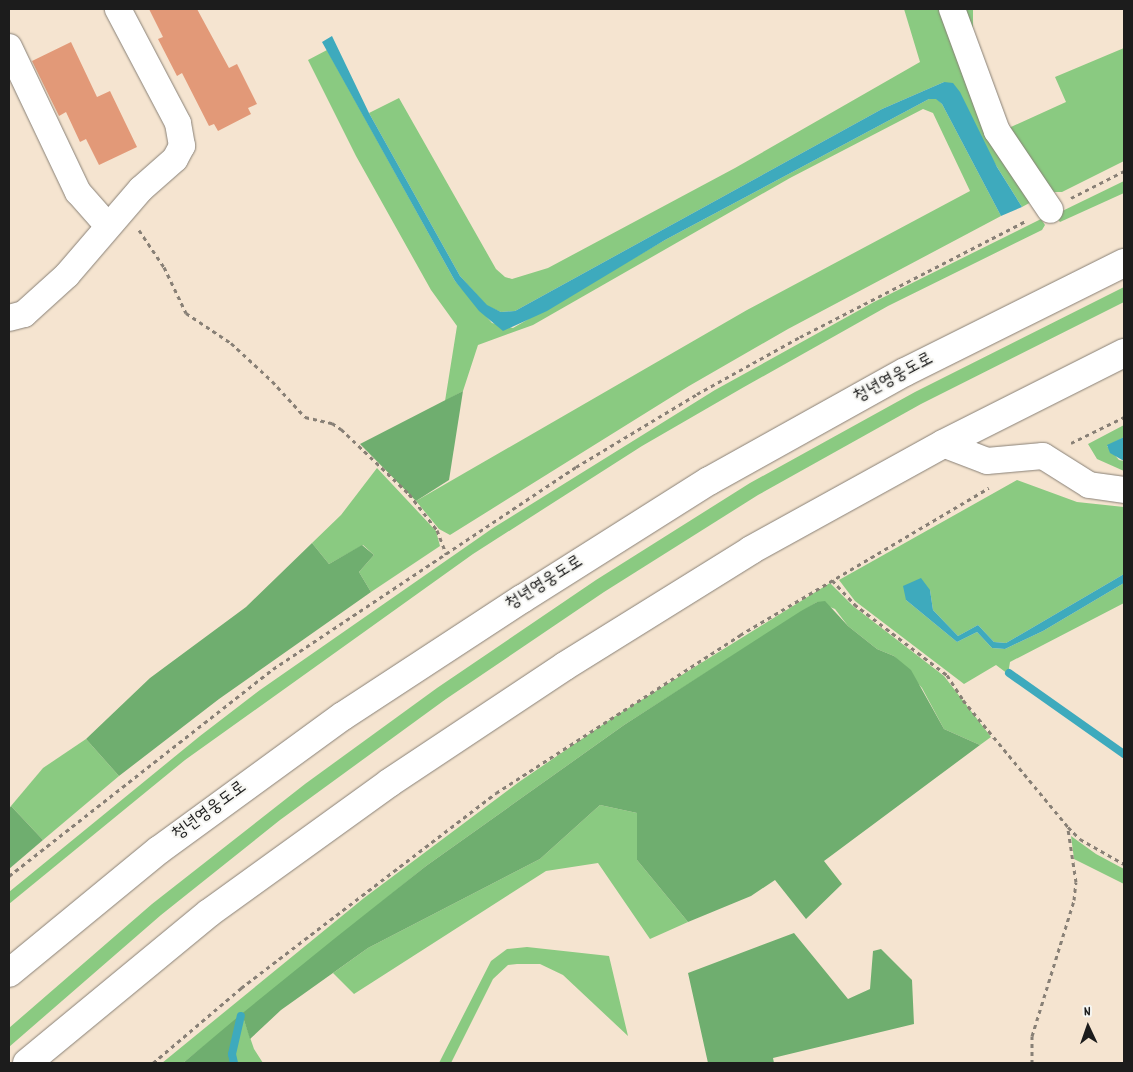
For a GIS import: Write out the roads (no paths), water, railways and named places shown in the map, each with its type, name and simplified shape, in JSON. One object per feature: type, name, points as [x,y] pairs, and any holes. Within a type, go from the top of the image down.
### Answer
[{"type":"highway","name":"청년영웅도로","points":[[9,973],[159,850],[343,716],[522,599],[709,481],[905,372],[1124,263]]},
{"type":"highway","points":[[28,1063],[208,913],[389,783],[565,666],[751,550],[943,444],[1124,353]]},
{"type":"street","points":[[9,318],[24,314],[41,300],[157,173],[175,159],[182,146],[178,124],[118,9]]},
{"type":"street","points":[[952,9],[997,131],[1050,210]]},
{"type":"street","points":[[9,47],[78,192],[114,219]]},
{"type":"street","points":[[943,444],[987,461],[1043,456],[1089,485],[1124,490]]},
{"type":"water","points":[[332,36],[369,113],[460,276],[487,305],[501,312],[515,311],[882,109],[944,82],[953,83],[960,92],[997,167],[1022,207],[1001,216],[942,104],[936,99],[929,99],[665,240],[547,311],[503,331],[479,311],[455,281],[322,42]]},
{"type":"water","points":[[1124,437],[1124,461],[1110,453],[1107,445]]},
{"type":"water","points":[[1124,574],[1124,583],[1043,631],[1005,649],[992,648],[977,632],[957,642],[906,600],[903,586],[921,578],[930,590],[933,610],[958,636],[978,625],[994,642],[1006,643]]},
{"type":"waterway","points":[[1009,673],[1124,754]]},
{"type":"waterway","points":[[234,1063],[232,1054],[241,1016]]}]
